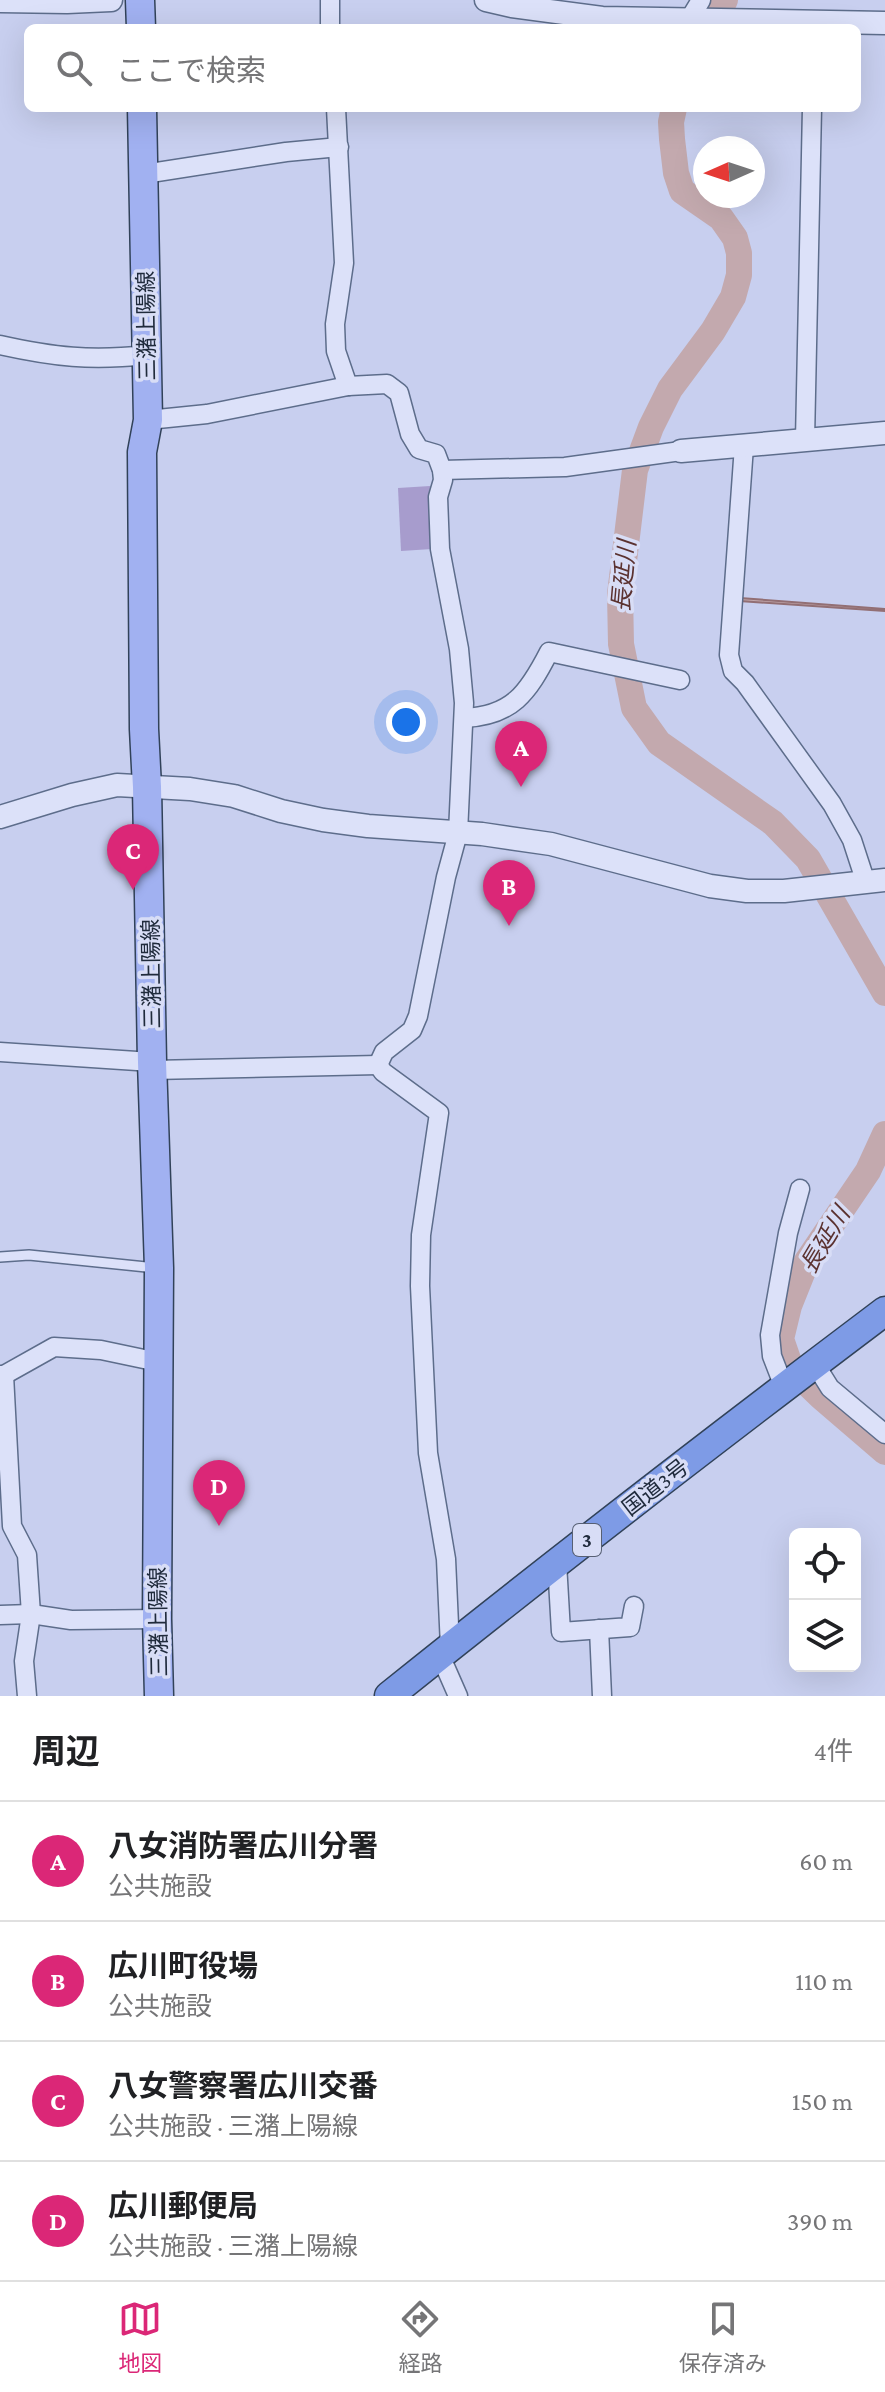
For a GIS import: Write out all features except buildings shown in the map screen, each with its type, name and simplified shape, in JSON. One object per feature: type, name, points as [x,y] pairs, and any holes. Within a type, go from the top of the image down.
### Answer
[{"type":"highway","name":"国道3号","points":[[389,1696],[885,1311]]},
{"type":"main road","points":[[140,0],[141,24]]},
{"type":"main road","name":"三潴上陽線","points":[[142,112],[148,420],[142,452],[144,729],[159,1268],[159,1696]]},
{"type":"street","points":[[0,1],[111,0]]},
{"type":"street","points":[[330,0],[330,24]]},
{"type":"street","points":[[486,0],[602,18],[696,13],[742,21],[795,24]]},
{"type":"street","points":[[849,24],[885,23]]},
{"type":"street","points":[[336,112],[344,263],[335,324],[336,351],[348,386]]},
{"type":"street","points":[[805,440],[812,112]]},
{"type":"street","points":[[144,174],[339,147]]},
{"type":"street","points":[[0,345],[53,356],[108,359],[146,355]]},
{"type":"street","points":[[148,420],[207,414],[348,386],[387,384],[399,393],[410,434],[419,449],[436,454],[442,470],[443,480],[438,497],[440,549],[459,649],[464,703],[458,833],[418,1016],[412,1030],[384,1052],[378,1065]]},
{"type":"street","points":[[442,470],[565,467],[671,452],[885,433]]},
{"type":"street","points":[[0,817],[117,785],[190,789],[234,796],[323,820],[482,834],[551,844],[710,886],[747,891],[784,891],[875,882],[832,804],[745,683],[733,671],[729,655],[744,446]]},
{"type":"street","points":[[464,718],[483,717],[504,710],[523,696],[549,652],[680,680]]},
{"type":"street","points":[[0,1052],[152,1066],[378,1065]]},
{"type":"street","points":[[378,1065],[383,1072],[439,1113],[421,1235],[420,1286],[428,1453],[446,1559],[445,1651],[458,1696]]},
{"type":"street","points":[[785,1386],[772,1356],[770,1335],[791,1218],[800,1189]]},
{"type":"street","points":[[27,1696],[24,1661],[31,1614],[27,1555],[12,1526],[2,1375],[54,1347],[101,1350],[158,1362]]},
{"type":"street","points":[[813,1365],[830,1388],[885,1434]]},
{"type":"street","points":[[557,1563],[561,1632],[630,1627],[634,1606]]},
{"type":"street","points":[[0,1615],[31,1614],[71,1620],[157,1619]]},
{"type":"street","points":[[599,1629],[602,1696]]},
{"type":"lane","points":[[0,1257],[29,1255],[159,1268]]},
{"type":"shaded area","points":[[430,486],[436,545],[432,549],[401,551],[398,488]]},
{"type":"shaded area","points":[[740,598],[885,609],[885,611],[740,601]]},
{"type":"waterway","name":"長延川","points":[[711,24],[725,0]]},
{"type":"waterway","name":"長延川","points":[[673,112],[672,139],[676,173],[682,191],[721,218],[735,238],[739,275],[733,297],[713,331],[670,389],[635,470],[620,594],[621,644],[634,708],[659,743],[773,823],[808,859],[885,993]]},
{"type":"waterway","name":"長延川","points":[[885,1134],[868,1171],[807,1261],[789,1306],[781,1339],[791,1368],[885,1452]]},
{"type":"place","name":"八女消防署広川分署","points":[[521,787]]},
{"type":"place","name":"八女警察署広川交番","points":[[133,890]]},
{"type":"place","name":"広川町役場","points":[[509,926]]},
{"type":"place","name":"広川郵便局","points":[[219,1526]]}]
